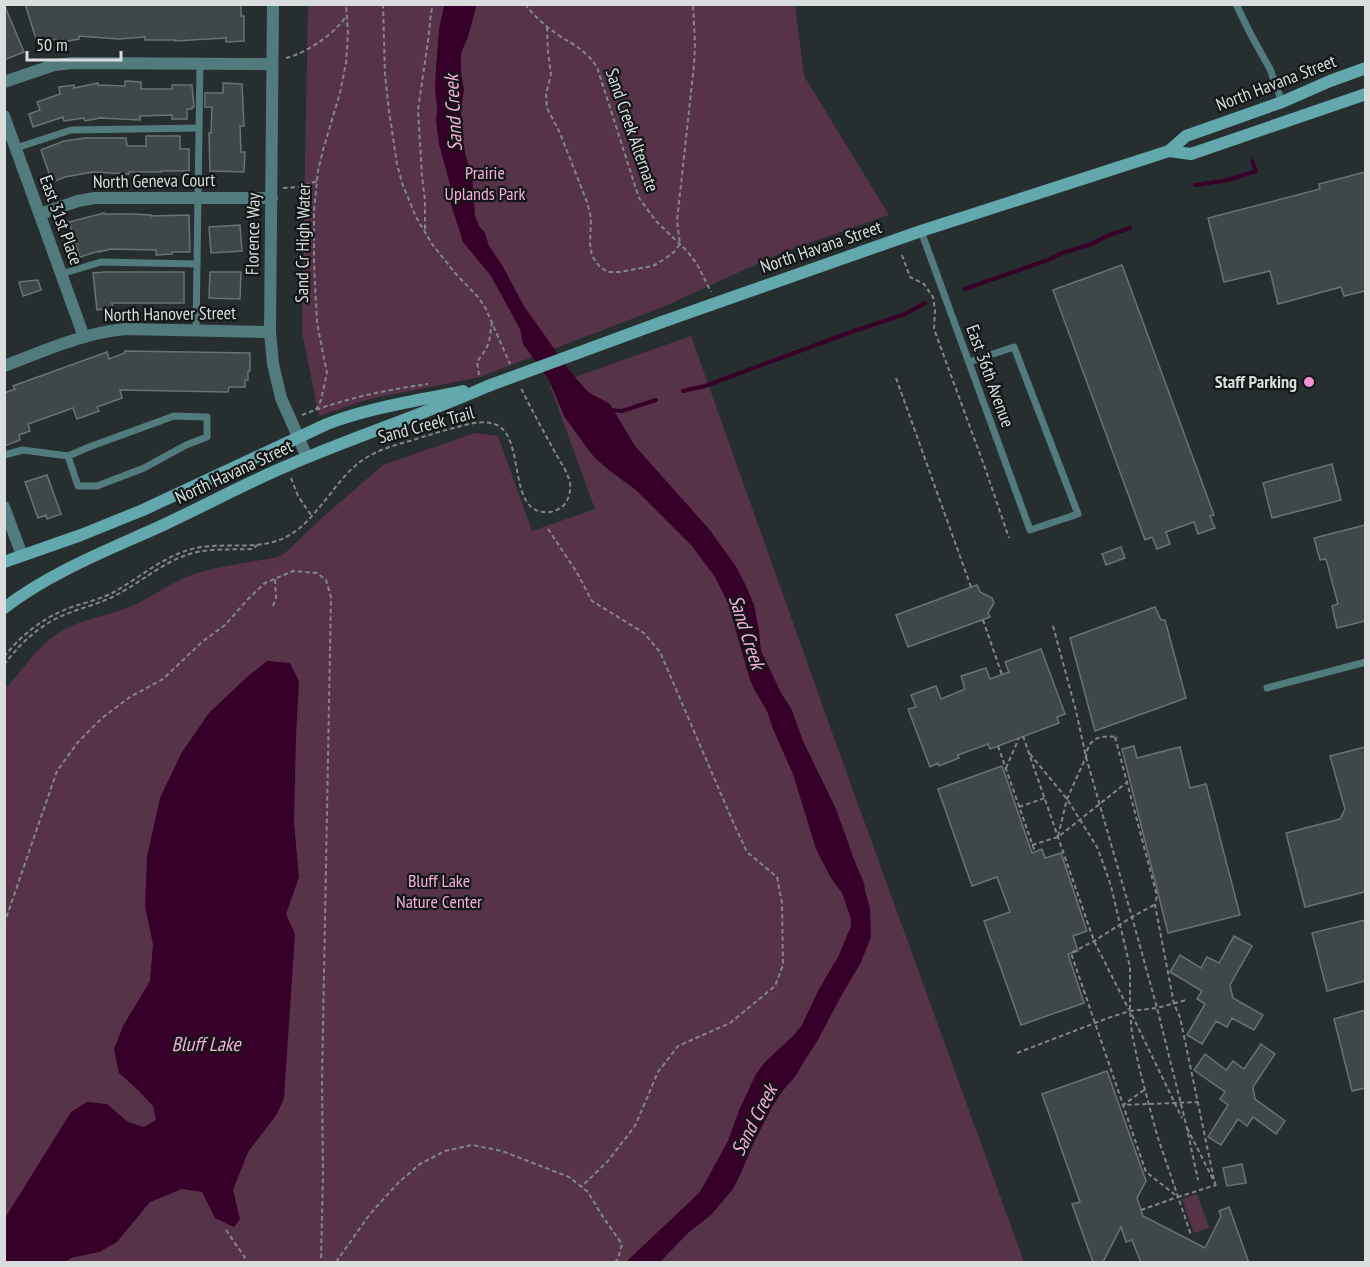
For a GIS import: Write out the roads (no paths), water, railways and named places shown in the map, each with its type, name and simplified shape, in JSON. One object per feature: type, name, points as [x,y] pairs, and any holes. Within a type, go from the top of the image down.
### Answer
[{"type":"main road","name":"North Havana Street","points":[[4,562],[143,510],[327,424],[362,412],[484,381],[662,322],[921,231],[1169,151],[1186,136],[1282,102],[1365,68]]},
{"type":"main road","name":"North Havana Street","points":[[1169,151],[1191,154],[1365,94]]},
{"type":"main road","name":"North Havana Street","points":[[4,608],[32,589],[68,570],[286,466],[449,403],[484,381]]},
{"type":"street","name":"Florence Way","points":[[273,4],[270,332],[273,364],[279,391],[307,458]]},
{"type":"street","points":[[4,82],[54,65],[73,63],[272,64]]},
{"type":"street","name":"East 31st Place","points":[[4,116],[84,337]]},
{"type":"street","name":"North Geneva Court","points":[[40,214],[78,201],[95,198],[272,198]]},
{"type":"street","name":"North Hanover Street","points":[[4,366],[99,333],[125,330],[270,332]]},
{"type":"street","points":[[4,507],[22,555]]},
{"type":"lane","points":[[1236,4],[1270,69],[1282,102]]},
{"type":"lane","points":[[196,331],[200,63]]},
{"type":"lane","points":[[16,148],[71,130],[199,128]]},
{"type":"lane","name":"East 36th Avenue","points":[[921,231],[1030,530],[1078,514],[1014,346],[969,362]]},
{"type":"lane","points":[[61,274],[100,262],[197,264]]},
{"type":"lane","points":[[4,455],[23,450],[68,456],[174,416],[207,417],[207,437],[186,445],[144,468],[98,486],[78,486],[68,456]]},
{"type":"lane","points":[[1267,688],[1365,662]]},
{"type":"water","name":"Sand Creek","points":[[444,5],[478,5],[461,53],[464,89],[461,131],[472,175],[475,216],[479,226],[524,306],[569,370],[588,392],[610,404],[635,446],[709,529],[737,568],[754,605],[761,651],[781,693],[791,708],[803,741],[836,809],[864,883],[870,909],[871,937],[861,962],[818,1040],[797,1074],[772,1107],[733,1189],[711,1215],[688,1233],[660,1262],[626,1262],[700,1192],[728,1141],[756,1074],[802,1025],[839,955],[851,926],[851,919],[842,893],[831,878],[816,849],[793,774],[767,711],[750,680],[728,603],[715,577],[692,546],[636,490],[610,471],[587,448],[564,416],[549,380],[523,344],[520,329],[491,276],[463,242],[449,198],[451,188],[439,144],[436,121],[436,68],[439,29]]},
{"type":"water","name":"Bluff Lake","points":[[267,661],[290,663],[299,681],[294,823],[299,877],[286,914],[295,934],[284,1098],[277,1114],[248,1152],[233,1190],[240,1219],[234,1227],[215,1218],[202,1192],[182,1189],[150,1202],[117,1242],[99,1252],[71,1258],[66,1262],[5,1262],[5,1218],[71,1112],[87,1102],[107,1104],[128,1122],[144,1127],[156,1120],[153,1106],[119,1073],[114,1049],[123,1026],[150,981],[153,944],[145,907],[147,857],[160,798],[182,752],[209,713]]},
{"type":"waterway","points":[[1195,185],[1228,180],[1256,171],[1252,161]]},
{"type":"waterway","points":[[965,289],[1092,244],[1130,228]]},
{"type":"waterway","points":[[683,391],[705,386],[905,314],[925,303]]},
{"type":"waterway","points":[[611,410],[622,411],[656,400]]},
{"type":"place","name":"Staff Parking","points":[[1309,382]]},
{"type":"park label","name":"Prairie Uplands Park","points":[[485,183]]},
{"type":"park label","name":"Bluff Lake Nature Center","points":[[439,891]]}]
